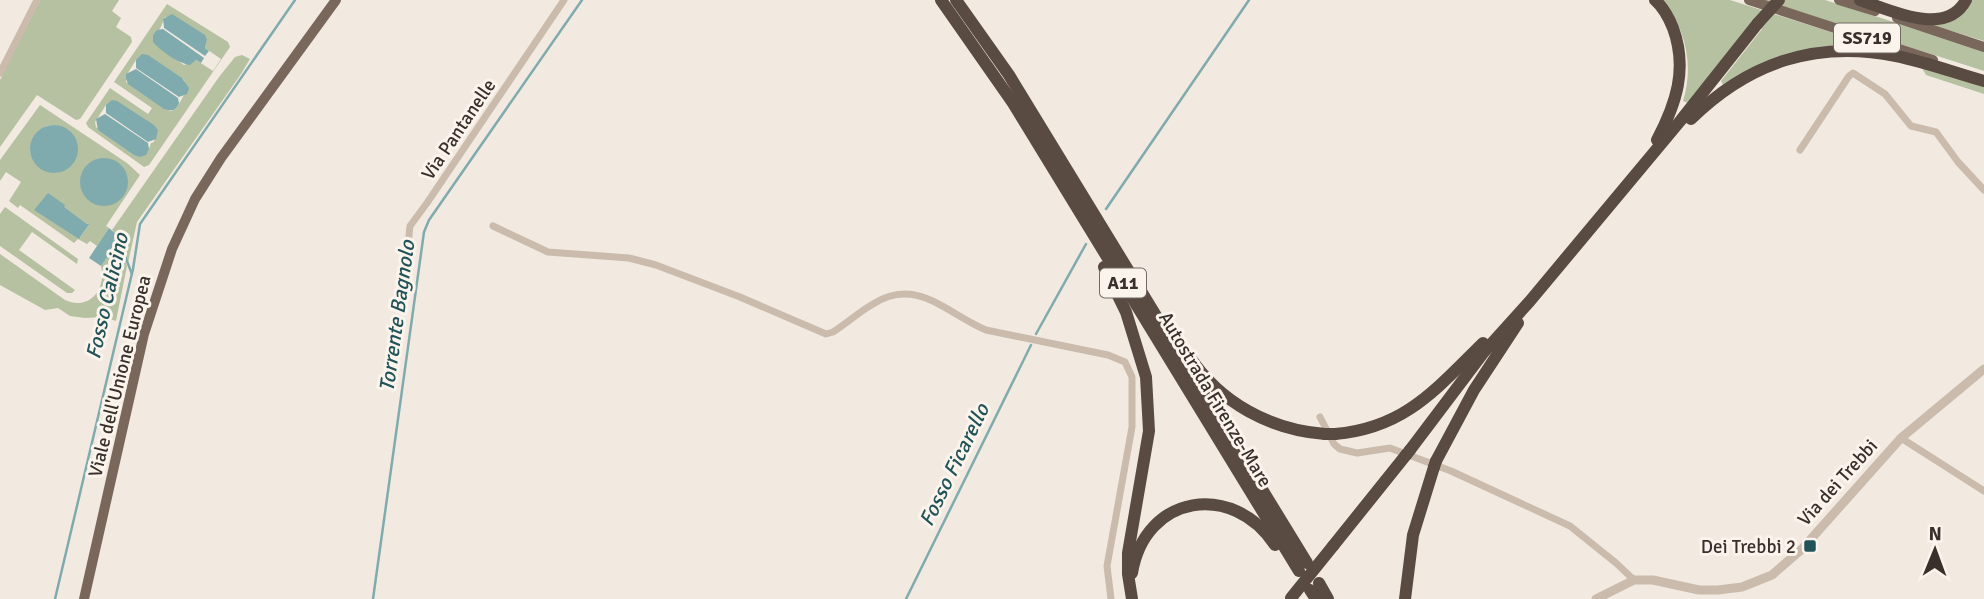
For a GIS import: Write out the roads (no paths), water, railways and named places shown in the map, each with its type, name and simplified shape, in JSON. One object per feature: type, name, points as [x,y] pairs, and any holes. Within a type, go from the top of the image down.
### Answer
[{"type":"highway","name":"Autostrada Firenze-Mare","points":[[941,0],[1013,103],[1300,570]]},
{"type":"highway","name":"Autostrada Firenze-Mare","points":[[956,0],[1009,75],[1138,284],[1300,570]]},
{"type":"highway","points":[[1643,165],[1672,113],[1680,81],[1677,39],[1661,5],[1655,0]]},
{"type":"highway","points":[[1291,598],[1408,453],[1484,352],[1530,301],[1758,23],[1780,0]]},
{"type":"highway","points":[[1860,0],[1907,15],[1934,20],[1951,15],[1966,0]]},
{"type":"highway","points":[[1643,165],[1712,98],[1751,73],[1798,55],[1835,51],[1883,54],[1907,58],[1984,80]]},
{"type":"highway","points":[[1078,210],[1082,228],[1126,312],[1146,377],[1149,431],[1128,553],[1132,598]]},
{"type":"highway","points":[[1138,284],[1153,300],[1195,365],[1232,400],[1254,415],[1277,425],[1330,434],[1374,426],[1409,411],[1443,384],[1490,336],[1530,301]]},
{"type":"highway","points":[[1405,599],[1413,535],[1435,464],[1469,400],[1530,301]]},
{"type":"highway","points":[[1132,598],[1134,565],[1142,542],[1167,514],[1190,504],[1213,504],[1235,509],[1272,539],[1300,570]]},
{"type":"highway","points":[[1312,593],[1328,599]]},
{"type":"main road","name":"Viale dell'Unione Europea","points":[[84,599],[144,334],[172,248],[195,200],[221,158],[336,0]]},
{"type":"main road","name":"SS719","points":[[1749,0],[1943,63],[1984,80]]},
{"type":"main road","name":"SS719","points":[[1839,0],[1984,47]]},
{"type":"street","points":[[0,74],[37,0]]},
{"type":"street","name":"Via Pantanelle","points":[[404,284],[409,232],[413,221],[428,203],[564,0]]},
{"type":"street","points":[[1800,150],[1849,76],[1855,73],[1885,94],[1911,126],[1936,132],[1958,162],[1984,190]]},
{"type":"street","points":[[493,226],[548,253],[629,258],[649,262],[826,334],[888,296],[910,293],[928,298],[970,324],[986,330],[1108,355],[1125,362],[1132,377],[1132,427],[1107,566],[1111,599]]},
{"type":"street","name":"Via dei Trebbi","points":[[1634,580],[1654,580],[1699,590],[1718,590],[1742,587],[1772,575],[1802,549],[1901,438],[1979,376],[1984,369]]},
{"type":"street","points":[[1320,417],[1332,441],[1340,449],[1357,453],[1380,447],[1393,448],[1451,471],[1570,526],[1634,580],[1596,599]]},
{"type":"street","points":[[1901,438],[1984,491]]},
{"type":"water","points":[[172,14],[205,35],[205,48],[209,51],[205,56],[164,28],[163,19]]},
{"type":"water","points":[[163,29],[204,58],[201,63],[196,60],[190,65],[185,64],[160,49],[153,42],[153,35],[157,30]]},
{"type":"water","points":[[142,54],[148,55],[182,78],[189,88],[187,94],[179,97],[136,68],[136,60]]},
{"type":"water","points":[[136,69],[178,98],[179,103],[175,109],[164,109],[128,84],[126,74]]},
{"type":"water","points":[[112,100],[154,125],[158,130],[156,139],[148,142],[106,113],[106,105]]},
{"type":"water","points":[[105,114],[148,143],[146,155],[134,155],[98,130],[96,119]]},
{"type":"water","points":[[54,125],[71,132],[78,149],[71,166],[54,173],[37,166],[30,149],[37,132]]},
{"type":"water","points":[[104,158],[121,165],[128,182],[121,199],[104,206],[87,199],[80,182],[87,165]]},
{"type":"water","points":[[48,193],[87,224],[90,223],[79,239],[34,210]]},
{"type":"water","points":[[109,228],[116,234],[113,239],[118,242],[101,266],[89,258]]},
{"type":"waterway","name":"Fosso Calicino","points":[[55,599],[133,269],[140,224],[295,0]]},
{"type":"waterway","name":"Torrente Bagnolo","points":[[373,599],[424,232],[429,220],[582,0]]},
{"type":"waterway","name":"Fosso Ficarello","points":[[1106,209],[1249,0]]},
{"type":"waterway","points":[[114,238],[119,241],[132,274]]},
{"type":"waterway","name":"Fosso Ficarello","points":[[1036,334],[1086,244]]},
{"type":"waterway","name":"Fosso Ficarello","points":[[906,599],[1031,345]]},
{"type":"place","name":"Dei Trebbi 2","points":[[1810,546]]}]
